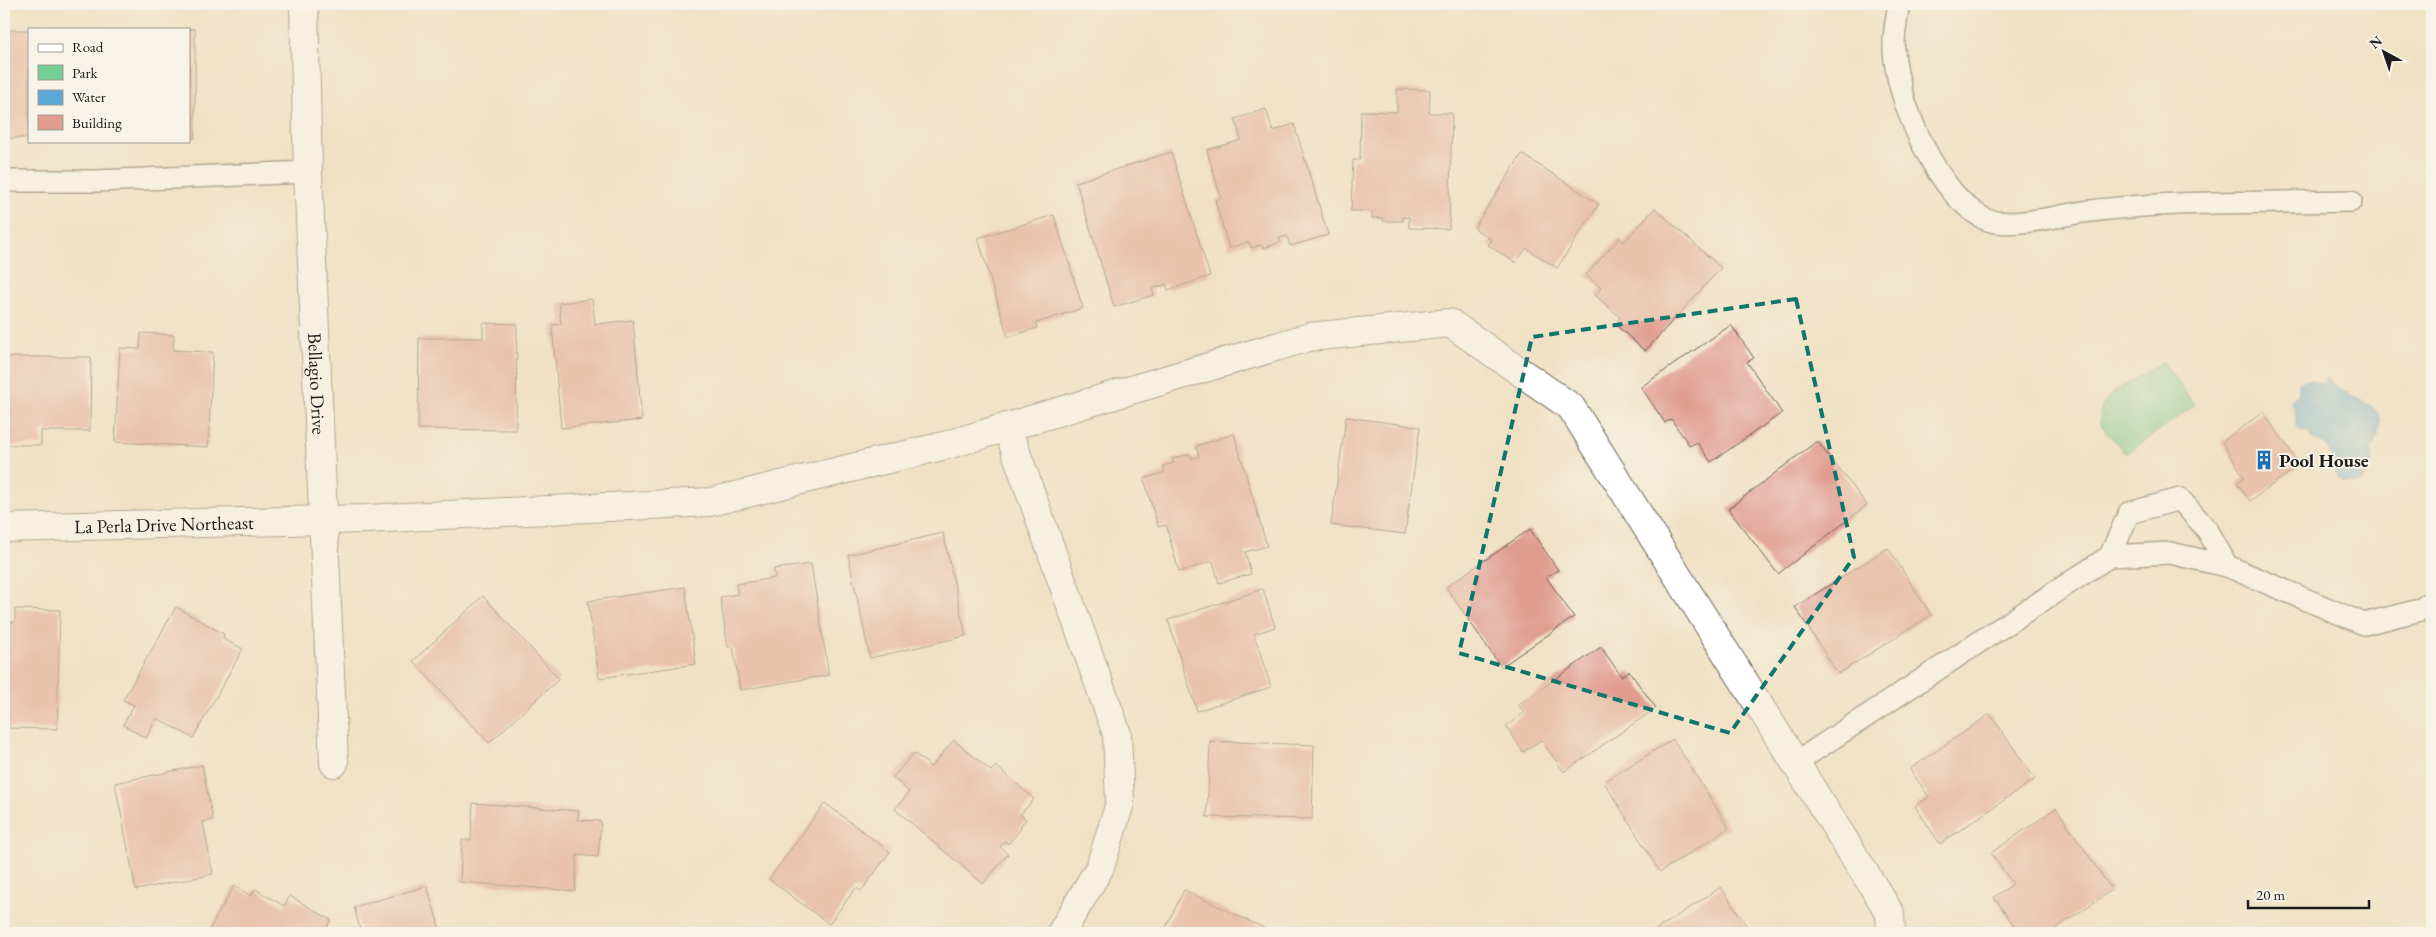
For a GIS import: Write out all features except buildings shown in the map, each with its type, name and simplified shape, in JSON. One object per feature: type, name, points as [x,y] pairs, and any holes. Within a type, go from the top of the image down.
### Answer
[{"type":"street","name":"Bellagio Drive","points":[[304,4],[308,172],[334,762]]},
{"type":"street","name":"La Perla Drive Northeast","points":[[4,528],[323,520],[561,511],[710,502],[947,445],[1309,337],[1450,323],[1572,407],[1890,913],[1891,933]]},
{"type":"street","points":[[1007,426],[1116,734],[1120,803],[1100,867],[1061,933]]},
{"type":"lane","points":[[1899,4],[1894,59],[1908,115],[1931,162],[1955,194],[1983,218],[2007,223],[2138,204],[2351,201]]},
{"type":"lane","points":[[4,181],[97,181],[308,172]]},
{"type":"lane","points":[[2110,556],[2129,513],[2180,499],[2208,531],[2227,566]]},
{"type":"lane","points":[[1795,763],[2110,556],[2170,553],[2227,566],[2364,624],[2420,610],[2432,601]]},
{"type":"highlighted area","points":[[1796,299],[1854,557],[1730,733],[1459,653],[1532,337]]},
{"type":"green space","points":[[2163,362],[2195,405],[2126,454],[2100,424],[2101,408],[2112,393]]},
{"type":"water","points":[[2328,378],[2337,387],[2369,405],[2377,412],[2380,420],[2379,433],[2371,450],[2371,468],[2360,483],[2347,482],[2339,478],[2335,472],[2329,450],[2323,444],[2312,439],[2308,431],[2302,432],[2296,426],[2295,409],[2290,400],[2299,393],[2299,383],[2310,380],[2321,384]]},
{"type":"place","name":"Pool House","points":[[2264,460]]}]
